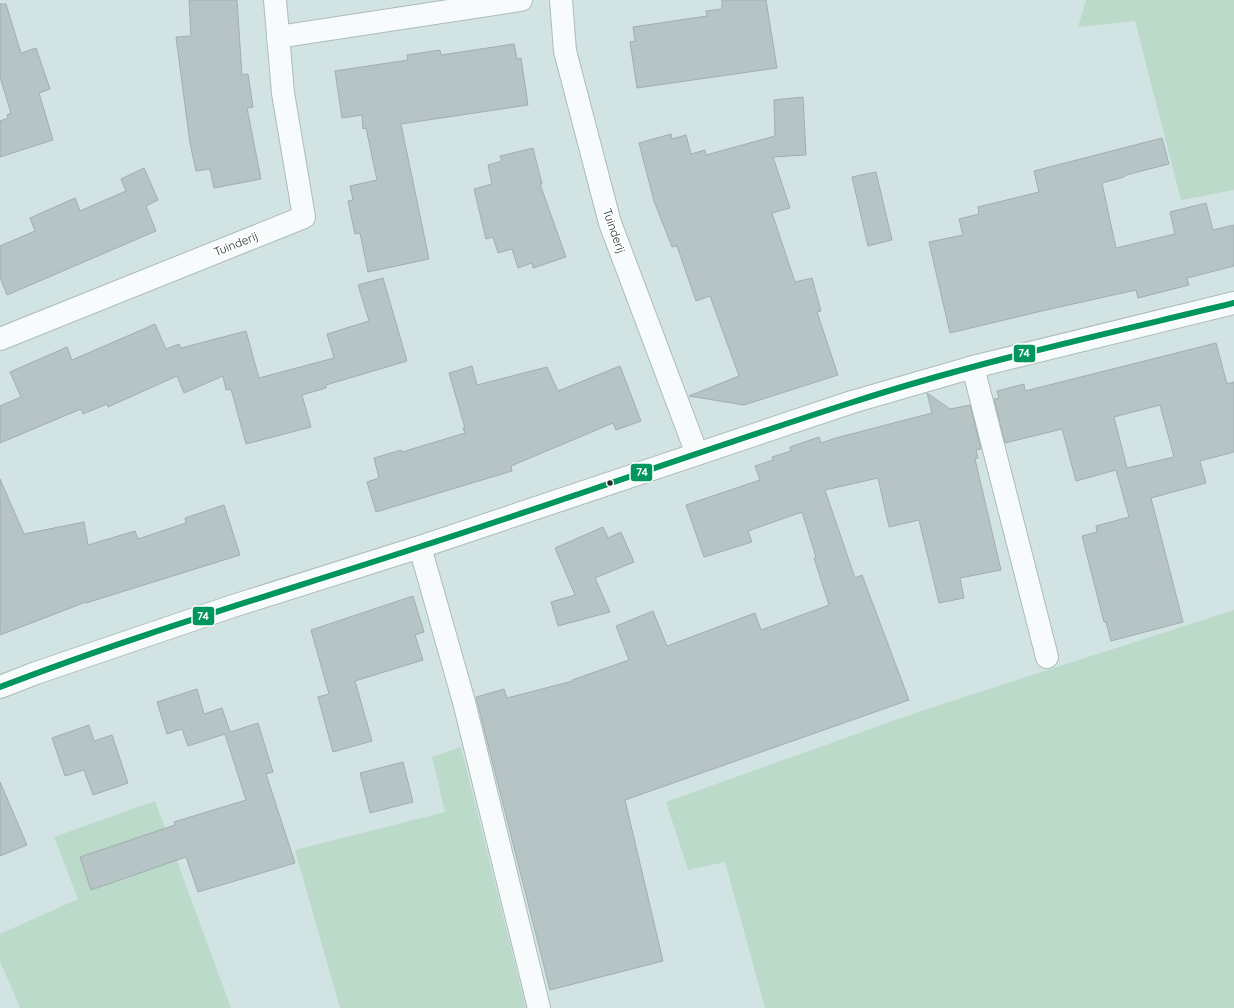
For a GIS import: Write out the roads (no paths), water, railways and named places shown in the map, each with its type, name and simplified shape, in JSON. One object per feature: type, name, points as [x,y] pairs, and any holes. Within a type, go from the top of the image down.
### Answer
[{"type":"street","name":"Tuinderij","points":[[0,338],[304,217],[283,93],[275,0]]},
{"type":"street","points":[[278,37],[521,0]]},
{"type":"street","name":"Tuinderij","points":[[561,0],[565,51],[610,223],[697,454]]},
{"type":"street","points":[[0,687],[36,672],[230,607],[420,547],[852,402],[972,367],[1234,303]]},
{"type":"street","points":[[972,367],[1047,657]]},
{"type":"street","points":[[420,547],[464,702],[538,1008]]}]
